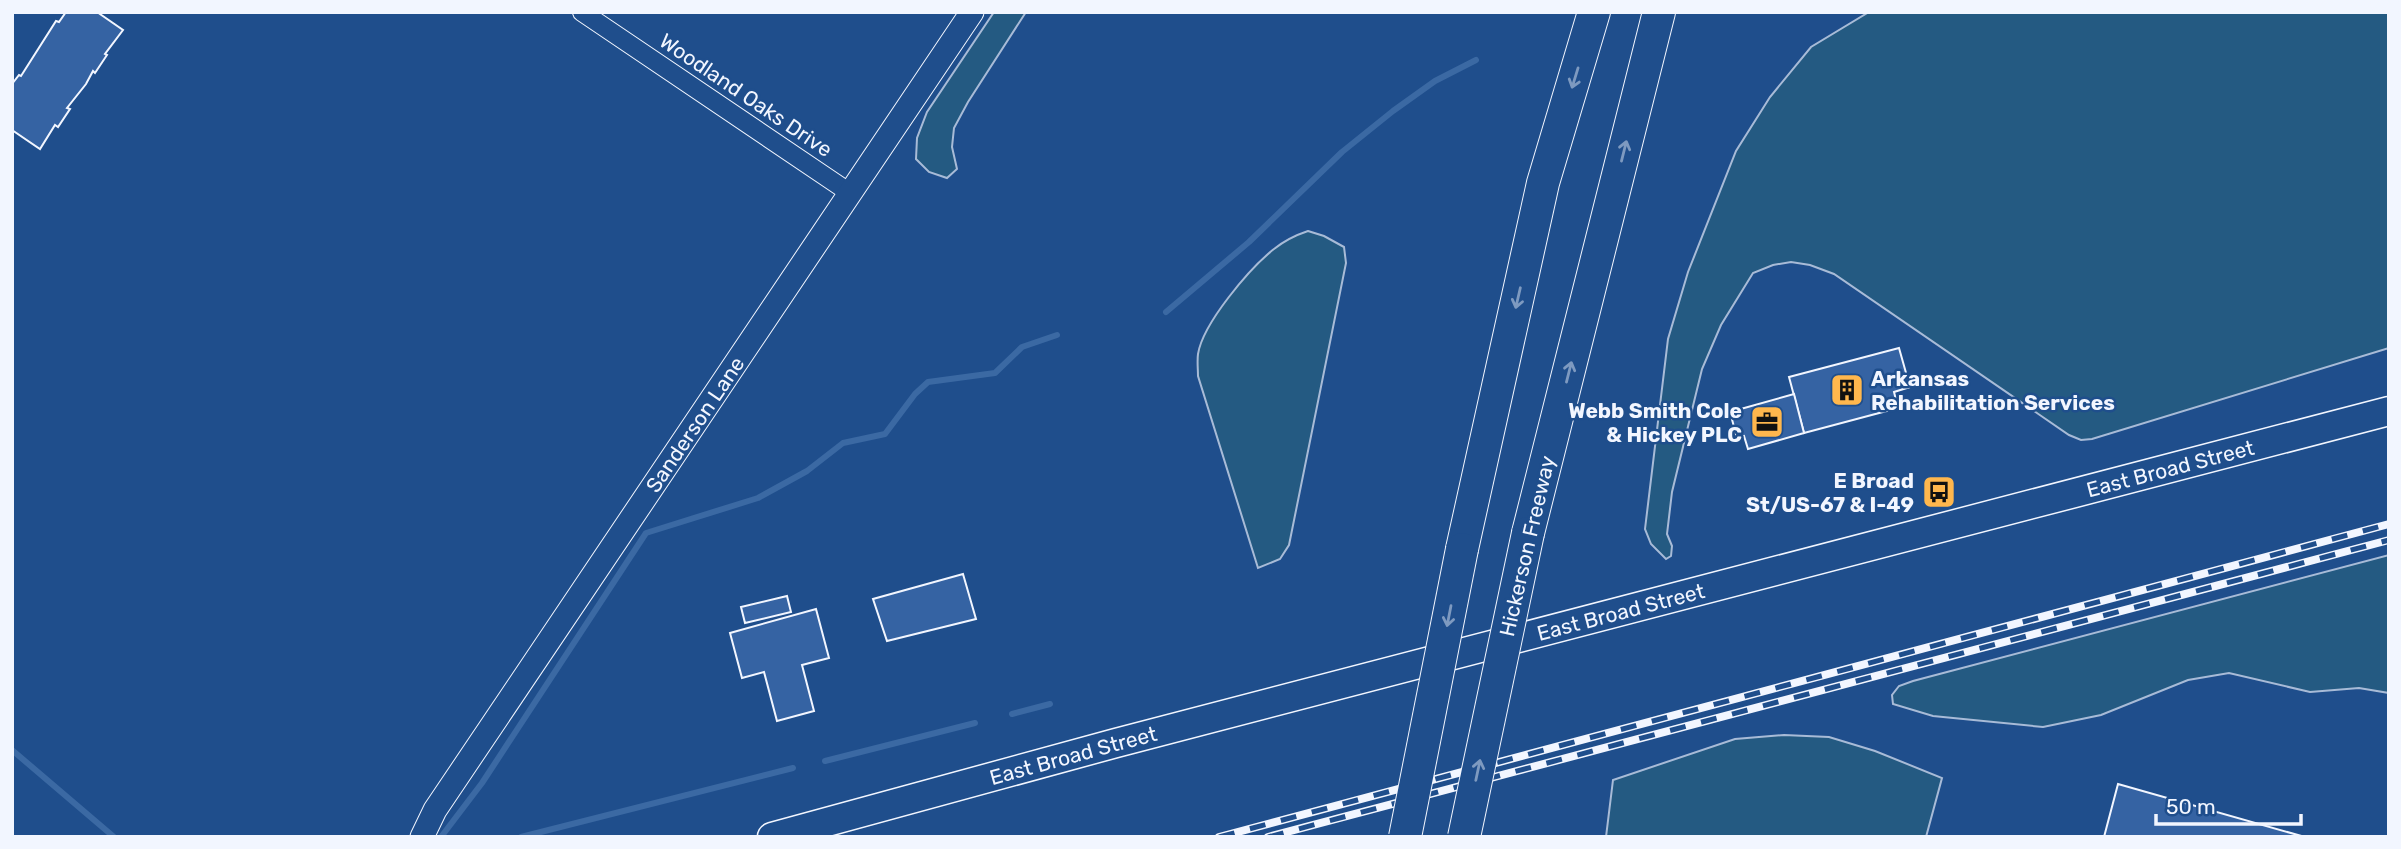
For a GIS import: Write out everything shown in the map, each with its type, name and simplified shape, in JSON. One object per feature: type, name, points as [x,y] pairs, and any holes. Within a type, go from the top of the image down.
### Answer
[{"type":"highway","points":[[1405,837],[1462,549],[1543,183],[1594,12]]},
{"type":"highway","name":"Hickerson Freeway","points":[[1464,837],[1528,533],[1659,12]]},
{"type":"main road","name":"East Broad Street","points":[[772,837],[1116,743],[2389,411]]},
{"type":"street","name":"Woodland Oaks Drive","points":[[582,12],[850,193]]},
{"type":"street","name":"Sanderson Lane","points":[[422,837],[435,810],[972,12]]},
{"type":"shaded area","points":[[994,12],[1026,12],[954,128],[952,147],[957,169],[947,178],[929,172],[916,159],[917,138],[927,112]]},
{"type":"shaded area","points":[[1869,12],[2389,12],[2389,348],[2092,439],[2081,440],[2069,435],[1834,274],[1810,265],[1791,262],[1773,265],[1753,273],[1721,325],[1702,369],[1672,492],[1667,534],[1672,546],[1671,556],[1666,559],[1651,544],[1645,529],[1668,339],[1688,272],[1736,151],[1770,97],[1811,47]]},
{"type":"shaded area","points":[[1308,231],[1344,247],[1346,263],[1289,545],[1280,559],[1258,568],[1198,376],[1198,354],[1209,327],[1241,282],[1274,249],[1290,238]]},
{"type":"shaded area","points":[[2389,555],[2389,693],[2359,688],[2310,692],[2229,673],[2188,680],[2101,715],[2043,727],[1933,716],[1893,704],[1892,695],[1899,686],[1913,681]]},
{"type":"shaded area","points":[[1784,735],[1829,737],[1875,751],[1942,778],[1926,837],[1606,837],[1613,780],[1735,739]]},
{"type":"building","points":[[66,12],[97,12],[123,30],[95,73],[93,71],[67,108],[70,109],[58,127],[55,125],[40,149],[12,130],[12,84],[21,76],[56,21],[59,22]]},
{"type":"building","name":"Arkansas Rehabilitation Services","points":[[1899,348],[1910,387],[1894,392],[1898,408],[1804,433],[1789,377]]},
{"type":"building","name":"Webb Smith Cole & Hickey PLC","points":[[1794,394],[1804,433],[1748,449],[1744,436],[1737,438],[1730,412]]},
{"type":"building","points":[[963,574],[976,619],[887,641],[873,599]]},
{"type":"building","points":[[787,596],[791,612],[745,623],[741,607]]},
{"type":"building","points":[[816,609],[829,658],[802,665],[814,711],[777,721],[764,672],[742,678],[730,633]]},
{"type":"building","points":[[2118,784],[2305,837],[2104,837]]},
{"type":"waterway","points":[[1166,312],[1249,242],[1342,152],[1435,81],[1476,60]]},
{"type":"waterway","points":[[441,837],[482,783],[646,533],[758,498],[807,471],[843,443],[885,434],[915,394],[928,382],[995,373],[1022,347],[1057,335]]},
{"type":"waterway","points":[[1012,714],[1050,704]]},
{"type":"waterway","points":[[825,761],[975,723]]},
{"type":"waterway","points":[[12,750],[114,837]]},
{"type":"waterway","points":[[521,837],[793,768]]},
{"type":"railway","points":[[1219,837],[2389,524]]},
{"type":"railway","points":[[1268,837],[2389,540]]},
{"type":"place","name":"Arkansas Rehabilitation Services","points":[[1847,390]]},
{"type":"place","name":"Webb Smith Cole & Hickey PLC","points":[[1767,422]]},
{"type":"place","name":"E Broad St/US-67 & I-49","points":[[1939,492]]}]
